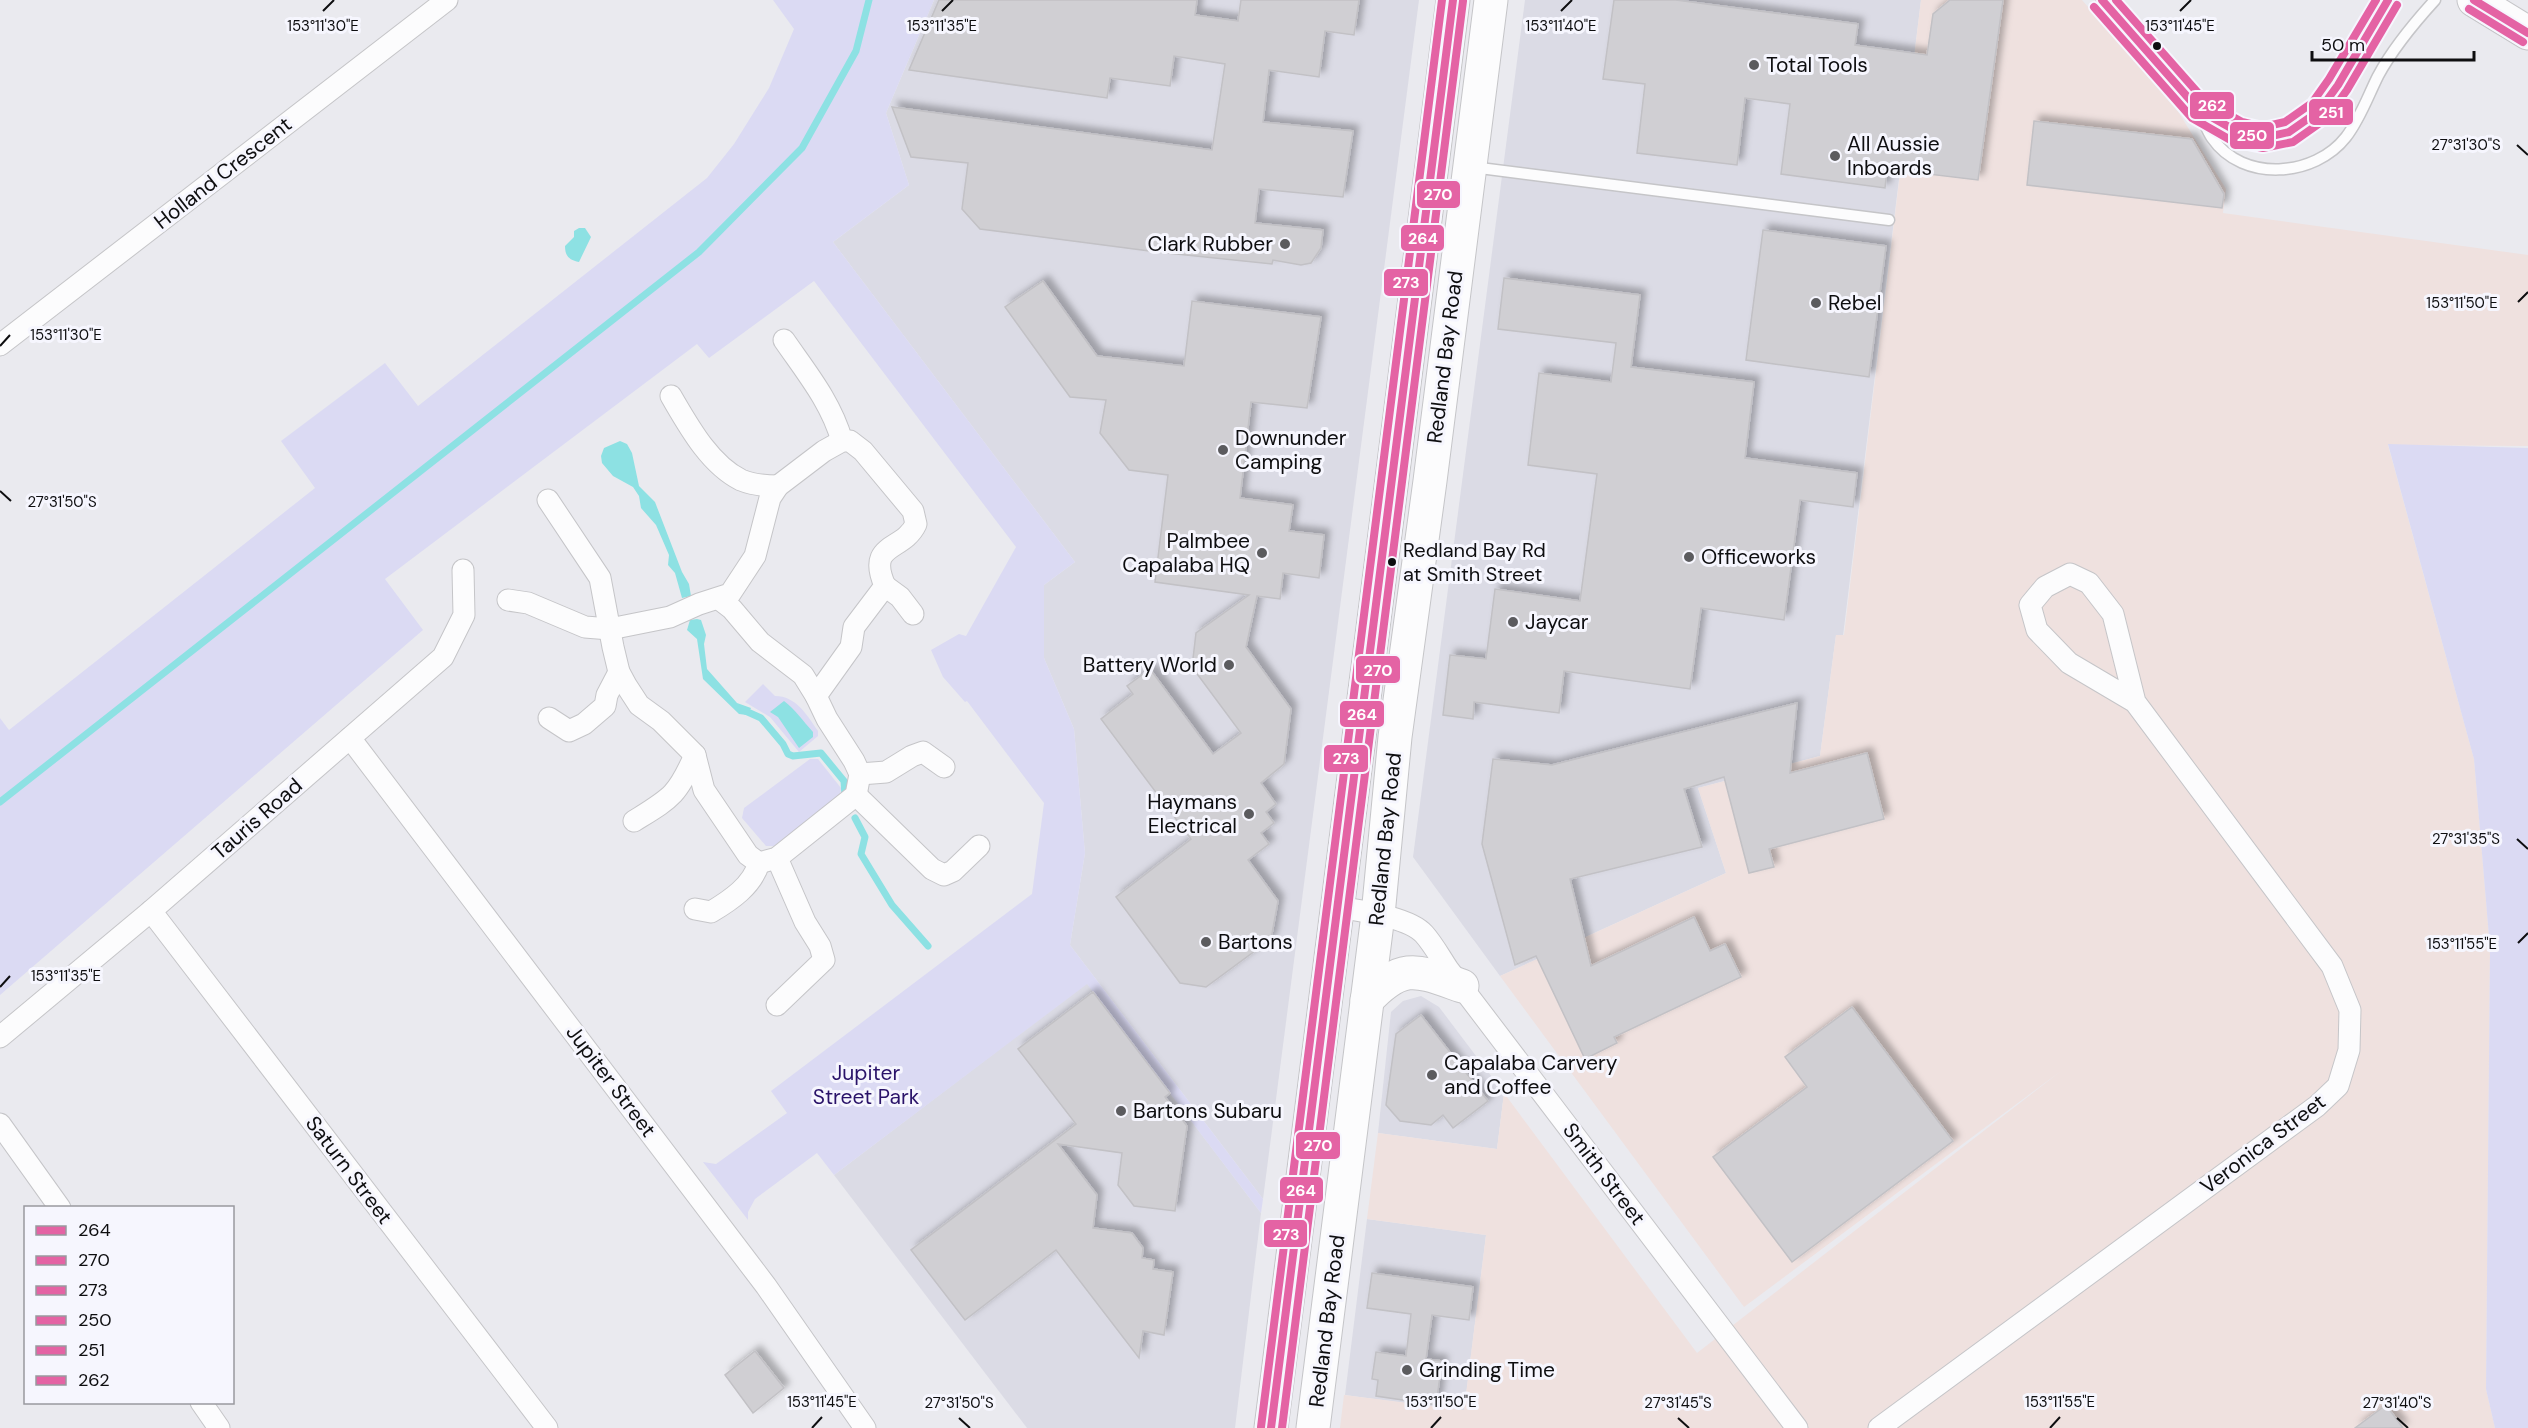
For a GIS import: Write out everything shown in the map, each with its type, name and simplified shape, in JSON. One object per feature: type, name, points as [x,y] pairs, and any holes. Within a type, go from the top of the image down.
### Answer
[{"type":"main road","name":"Redland Bay Road","points":[[1271,1428],[1453,0]]},
{"type":"main road","name":"Redland Bay Road","points":[[1313,1428],[1378,915],[1395,737],[1491,0]]},
{"type":"main road","points":[[2474,0],[2528,33]]},
{"type":"main road","points":[[1433,161],[1469,166]]},
{"type":"main road","points":[[1367,1000],[1395,975],[1408,972],[1421,972],[1462,986]]},
{"type":"street","name":"Holland Crescent","points":[[0,345],[447,0]]},
{"type":"street","points":[[784,340],[825,400],[836,421],[842,441]]},
{"type":"street","points":[[671,396],[705,448],[723,467],[740,479],[760,486],[778,486]]},
{"type":"street","points":[[508,600],[528,603],[585,627],[610,629],[670,617],[730,594],[755,556],[770,498],[778,486],[824,450],[842,441],[850,441],[863,451],[913,511],[916,524],[912,532],[880,556],[879,571],[885,586],[900,597],[913,614]]},
{"type":"street","points":[[549,500],[600,578],[620,672],[639,705],[661,721],[695,755],[704,790],[711,801],[748,855],[768,861],[820,946],[824,960],[777,1005]]},
{"type":"street","name":"Tauris Road","points":[[0,1038],[151,911],[443,657],[464,615],[463,570]]},
{"type":"street","name":"Veronica Street","points":[[1879,1428],[2307,1113],[2338,1086],[2349,1050],[2350,1010],[2332,966],[2135,702],[2069,663],[2037,630],[2030,605],[2045,586],[2070,574],[2089,583],[2113,614],[2135,702]]},
{"type":"street","points":[[816,696],[851,647],[855,627],[885,586]]},
{"type":"street","points":[[719,599],[732,609],[760,642],[803,675],[827,719],[854,761],[858,785],[932,869],[944,875],[953,871],[979,846]]},
{"type":"street","points":[[549,718],[569,731],[584,724],[605,706],[610,688],[620,672]]},
{"type":"street","points":[[605,706],[639,705]]},
{"type":"street","name":"Jupiter Street","points":[[350,738],[766,1286],[865,1428]]},
{"type":"street","points":[[695,909],[711,912],[726,903],[755,877],[768,861],[858,785],[924,752],[944,767]]},
{"type":"street","points":[[634,821],[668,799],[682,784],[695,755]]},
{"type":"street","points":[[668,799],[711,801]]},
{"type":"street","name":"Smith Street","points":[[1338,907],[1378,915],[1413,926],[1423,932],[1797,1428]]},
{"type":"street","name":"Saturn Street","points":[[151,911],[547,1428]]},
{"type":"street","points":[[0,1124],[59,1206]]},
{"type":"street","points":[[202,1404],[219,1428]]},
{"type":"lane","points":[[2102,0],[2199,110],[2211,137],[2244,163],[2272,170],[2307,165],[2324,158],[2345,138],[2388,61],[2410,29],[2435,0]]},
{"type":"lane","points":[[2199,110],[2250,136],[2275,136],[2304,123],[2328,100],[2388,0]]},
{"type":"lane","points":[[1469,166],[1888,220]]},
{"type":"shaded area","points":[[934,0],[1419,0],[1263,1199],[1070,945],[1085,853],[1074,729],[1044,658],[1044,585],[1075,562],[833,242],[909,185],[886,113]]},
{"type":"shaded area","points":[[1525,0],[1921,0],[1843,636],[1836,635],[1820,756],[1698,788],[1726,873],[1500,976],[1413,857]]},
{"type":"shaded area","points":[[1921,0],[2082,0],[2179,113],[2226,189],[2223,213],[2528,255],[2528,446],[2388,445],[2474,759],[2490,948],[2486,1389],[2495,1428],[1340,1428],[1344,1395],[1464,1410],[1486,1235],[1367,1219],[1378,1133],[1497,1149],[1504,1093],[1697,1353],[2061,1071],[1744,1307],[1500,976],[1726,873],[1698,788],[1820,756],[1836,635],[1844,635]]},
{"type":"shaded area","points":[[1087,983],[1261,1213],[1235,1428],[1027,1428],[834,1175]]},
{"type":"shaded area","points":[[1421,996],[1439,1007],[1504,1093],[1497,1149],[1378,1133],[1391,1012],[1403,1001]]},
{"type":"shaded area","points":[[1367,1219],[1486,1235],[1464,1411],[1345,1395]]},
{"type":"green space","name":"Jupiter Street Park","points":[[773,0],[934,0],[886,113],[909,185],[833,242],[1075,562],[1044,585],[1044,658],[1074,729],[1085,853],[1070,945],[1263,1199],[1261,1213],[1087,984],[834,1175],[817,1153],[755,1199],[748,1212],[748,1220],[703,1162],[716,1164],[787,1113],[771,1091],[1032,894],[1044,803],[967,701],[965,702],[943,677],[931,650],[959,634],[966,636],[1016,547],[814,281],[709,358],[697,344],[385,579],[423,630],[0,995],[0,718],[9,730],[315,488],[281,441],[385,363],[418,406],[707,178],[734,144],[769,88],[794,29]]},
{"type":"green space","points":[[2388,444],[2528,448],[2528,1428],[2495,1428],[2486,1389],[2490,948],[2474,759]]},
{"type":"green space","points":[[763,684],[775,696],[795,703],[818,731],[818,736],[799,752],[770,717],[745,702]]},
{"type":"green space","points":[[810,759],[818,759],[841,788],[840,796],[774,846],[766,846],[742,818],[744,808]]},
{"type":"water","points":[[585,228],[591,237],[579,262],[568,257],[565,246],[574,237],[574,231]]},
{"type":"water","points":[[620,441],[627,444],[632,453],[639,486],[655,502],[682,572],[689,584],[691,596],[682,598],[675,573],[668,565],[669,555],[656,525],[641,508],[639,496],[633,487],[613,476],[602,463],[601,456],[604,448]]},
{"type":"water","points":[[690,620],[701,620],[706,635],[704,644],[707,669],[737,703],[751,708],[747,715],[739,714],[703,679],[697,639],[687,630]]},
{"type":"water","points":[[784,701],[813,732],[813,737],[799,748],[778,717],[770,712]]},
{"type":"building","points":[[939,0],[1197,0],[1195,15],[1238,21],[1241,0],[1359,0],[1354,35],[1325,31],[1319,77],[1269,70],[1263,122],[1353,131],[1343,197],[1259,189],[1255,223],[1323,230],[1321,248],[1311,263],[1301,265],[1273,260],[1272,264],[980,229],[962,209],[968,163],[911,157],[892,107],[1212,150],[1225,64],[1174,56],[1170,86],[1110,78],[1107,98],[909,70]]},
{"type":"building","points":[[1614,0],[1676,0],[1858,24],[1855,45],[1927,55],[1933,14],[1950,0],[2003,0],[1978,180],[1887,169],[1885,188],[1781,174],[1790,104],[1745,98],[1737,165],[1637,153],[1645,84],[1603,79]]},
{"type":"building","points":[[2034,121],[2192,139],[2224,194],[2222,208],[2027,185]]},
{"type":"building","name":"Rebel","points":[[1763,230],[1886,246],[1869,377],[1746,360]]},
{"type":"building","points":[[1504,278],[1640,295],[1631,367],[1754,382],[1745,458],[1857,473],[1853,507],[1800,500],[1784,620],[1701,608],[1690,689],[1564,671],[1559,713],[1474,702],[1473,719],[1443,715],[1450,655],[1486,659],[1495,589],[1580,601],[1597,474],[1528,465],[1539,373],[1611,382],[1616,343],[1498,329]]},
{"type":"building","points":[[1043,281],[1097,356],[1184,366],[1192,301],[1321,317],[1307,408],[1251,402],[1240,498],[1293,505],[1289,531],[1324,535],[1319,578],[1283,573],[1280,599],[1257,596],[1246,647],[1291,709],[1284,764],[1261,783],[1276,804],[1266,812],[1274,823],[1261,833],[1269,844],[1248,860],[1278,901],[1271,939],[1206,987],[1180,983],[1116,897],[1191,839],[1101,719],[1133,694],[1127,686],[1150,669],[1213,754],[1241,733],[1192,667],[1196,633],[1249,595],[1155,582],[1168,475],[1129,470],[1100,433],[1106,400],[1070,397],[1005,307]]},
{"type":"building","points":[[1797,703],[1790,773],[1867,753],[1884,819],[1769,849],[1774,867],[1749,873],[1724,777],[1684,789],[1702,847],[1570,879],[1591,966],[1694,917],[1710,951],[1725,944],[1741,977],[1614,1037],[1617,1043],[1585,1059],[1536,956],[1515,965],[1482,844],[1493,759],[1552,765]]},
{"type":"building","points":[[1093,992],[1170,1093],[1165,1097],[1187,1126],[1175,1211],[1134,1206],[1118,1185],[1122,1153],[1058,1144],[1097,1195],[1093,1228],[1132,1233],[1143,1248],[1142,1258],[1154,1260],[1153,1269],[1173,1272],[1164,1335],[1143,1331],[1139,1358],[1056,1250],[965,1320],[911,1250],[1076,1124],[1018,1049]]},
{"type":"building","points":[[1852,1007],[1953,1141],[1792,1262],[1713,1157],[1807,1087],[1785,1057]]},
{"type":"building","points":[[1421,1015],[1488,1101],[1453,1128],[1443,1115],[1431,1125],[1400,1121],[1386,1105],[1396,1034]]},
{"type":"building","points":[[1372,1273],[1473,1287],[1469,1320],[1432,1315],[1426,1359],[1442,1361],[1436,1405],[1376,1396],[1378,1380],[1372,1379],[1376,1352],[1406,1356],[1411,1314],[1367,1308]]},
{"type":"building","points":[[755,1351],[784,1388],[753,1413],[725,1375]]},
{"type":"building","points":[[2386,1405],[2403,1428],[2355,1428]]},
{"type":"waterway","points":[[0,802],[699,252],[802,148],[856,51],[869,0]]},
{"type":"waterway","points":[[741,709],[761,718],[783,744],[788,754],[793,756],[821,753],[844,781],[845,796]]},
{"type":"waterway","points":[[855,818],[865,837],[861,854],[892,905],[928,946]]},
{"type":"transit line","name":"273","points":[[1261,1427],[1442,0]]},
{"type":"transit line","name":"264","points":[[1271,1428],[1453,0]]},
{"type":"transit line","name":"250","points":[[2102,0],[2199,110],[2238,132],[2263,138],[2289,132],[2319,111],[2338,85],[2388,0]]},
{"type":"transit line","name":"262","points":[[2116,0],[2206,102],[2242,122],[2263,127],[2285,122],[2312,103],[2376,0]]},
{"type":"transit line","name":"250","points":[[2474,0],[2528,33]]},
{"type":"transit line","name":"270","points":[[1282,1428],[1463,1]]},
{"type":"transit line","name":"251","points":[[2094,7],[2192,118],[2234,142],[2263,148],[2293,142],[2327,118],[2347,90],[2397,5]]},
{"type":"transit line","name":"251","points":[[2469,9],[2523,42]]},
{"type":"place","name":"Total Tools","points":[[1754,65]]},
{"type":"place","name":"All Aussie Inboards","points":[[1835,156]]},
{"type":"place","name":"Clark Rubber","points":[[1285,244]]},
{"type":"place","name":"Rebel","points":[[1816,303]]},
{"type":"place","name":"Downunder Camping","points":[[1223,450]]},
{"type":"place","name":"Palmbee Capalaba HQ","points":[[1262,553]]},
{"type":"place","name":"Officeworks","points":[[1689,557]]},
{"type":"place","name":"Redland Bay Rd at Smith Street","points":[[1392,562]]},
{"type":"place","name":"Jaycar","points":[[1513,622]]},
{"type":"place","name":"Battery World","points":[[1229,665]]},
{"type":"place","name":"Haymans Electrical","points":[[1249,814]]},
{"type":"place","name":"Bartons","points":[[1206,942]]},
{"type":"place","name":"Capalaba Carvery and Coffee","points":[[1432,1075]]},
{"type":"place","name":"Bartons Subaru","points":[[1121,1111]]},
{"type":"place","name":"Grinding Time","points":[[1407,1370]]}]
